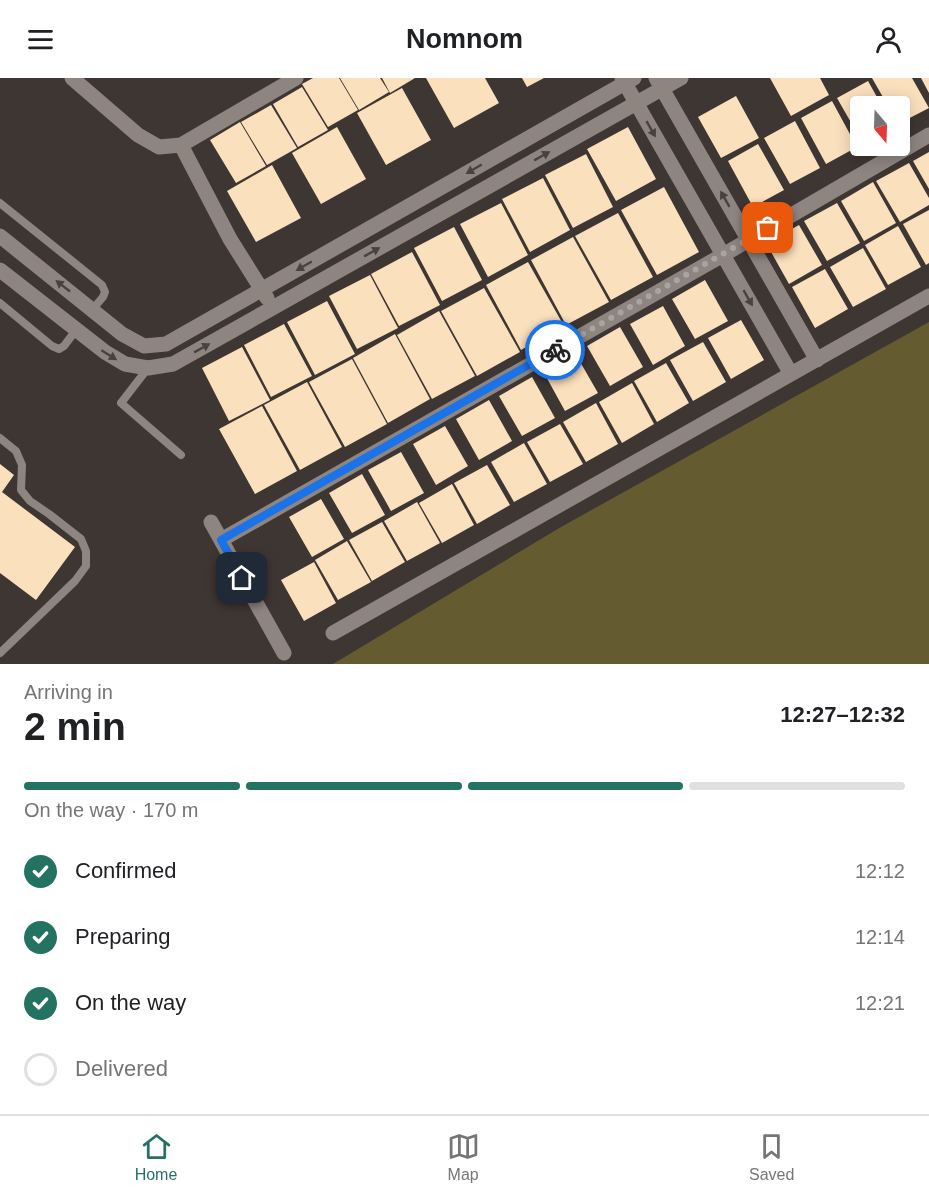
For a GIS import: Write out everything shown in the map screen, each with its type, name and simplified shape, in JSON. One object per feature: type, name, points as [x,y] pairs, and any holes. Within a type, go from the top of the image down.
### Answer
[{"type":"street","points":[[72,78],[138,135],[159,147],[181,145],[296,78]]},
{"type":"street","points":[[0,270],[105,352],[125,364],[148,368],[173,364],[637,103],[659,83],[681,78]]},
{"type":"street","points":[[0,236],[122,334],[144,346],[166,344],[627,80],[637,103],[791,374]]},
{"type":"street","points":[[659,83],[817,360]]},
{"type":"street","points":[[221,540],[723,255],[929,135]]},
{"type":"street","points":[[181,145],[230,239],[272,308]]},
{"type":"street","points":[[333,633],[929,296]]},
{"type":"street","points":[[76,330],[92,310]]},
{"type":"street","points":[[148,368],[151,346]]},
{"type":"street","points":[[211,522],[284,653]]},
{"type":"lane","points":[[0,204],[102,285],[105,292],[103,297],[92,310]]},
{"type":"lane","points":[[0,303],[58,349],[64,346],[76,330]]},
{"type":"lane","points":[[148,368],[121,402],[181,455]]},
{"type":"lane","points":[[0,438],[16,451],[22,465],[21,490],[30,501],[81,538],[86,551],[86,566],[75,581],[0,653]]},
{"type":"shaded area","points":[[929,322],[929,664],[333,664],[561,527]]},
{"type":"building","points":[[313,78],[339,78],[358,110],[328,127],[302,84]]},
{"type":"building","points":[[340,78],[380,78],[389,92],[359,110]]},
{"type":"building","points":[[382,78],[415,78],[390,93]]},
{"type":"building","points":[[426,78],[485,78],[499,103],[454,128]]},
{"type":"building","points":[[522,78],[544,78],[527,87]]},
{"type":"building","points":[[770,78],[820,78],[829,95],[791,116]]},
{"type":"building","points":[[872,78],[912,78],[929,108],[910,118],[910,96],[882,96]]},
{"type":"building","points":[[921,78],[929,78],[929,93]]},
{"type":"building","points":[[868,81],[876,96],[850,96],[850,121],[837,98]]},
{"type":"building","points":[[302,87],[328,130],[298,147],[273,104]]},
{"type":"building","points":[[402,88],[431,140],[386,165],[357,113]]},
{"type":"building","points":[[736,96],[759,138],[721,158],[698,117]]},
{"type":"building","points":[[832,101],[850,134],[850,151],[826,164],[801,118]]},
{"type":"building","points":[[271,105],[297,148],[267,165],[241,122]]},
{"type":"building","points":[[795,121],[820,168],[790,184],[764,138]]},
{"type":"building","points":[[240,122],[266,166],[236,183],[210,140]]},
{"type":"building","points":[[337,127],[366,179],[321,204],[292,153]]},
{"type":"building","points":[[628,127],[656,179],[616,201],[587,149]]},
{"type":"building","points":[[758,144],[784,190],[753,207],[728,161]]},
{"type":"building","points":[[929,152],[929,189],[913,161]]},
{"type":"building","points":[[586,154],[613,207],[573,228],[545,175]]},
{"type":"building","points":[[909,163],[929,198],[929,205],[900,222],[876,181]]},
{"type":"building","points":[[272,165],[301,218],[256,242],[227,191]]},
{"type":"building","points":[[543,178],[570,230],[530,252],[502,199]]},
{"type":"building","points":[[873,182],[896,223],[864,241],[841,201]]},
{"type":"building","points":[[664,187],[699,252],[657,275],[621,210]]},
{"type":"building","points":[[501,203],[528,255],[488,277],[460,224]]},
{"type":"building","points":[[837,203],[860,243],[827,261],[804,221]]},
{"type":"building","points":[[929,210],[929,263],[926,265],[903,224]]},
{"type":"building","points":[[618,213],[653,277],[611,300],[575,236]]},
{"type":"building","points":[[799,225],[822,265],[789,284],[766,243]]},
{"type":"building","points":[[898,226],[921,267],[888,285],[865,245]]},
{"type":"building","points":[[454,227],[482,280],[442,301],[414,248]]},
{"type":"building","points":[[573,237],[609,302],[566,325],[531,260]]},
{"type":"building","points":[[863,248],[886,289],[853,307],[830,267]]},
{"type":"building","points":[[412,252],[440,305],[399,326],[371,274]]},
{"type":"building","points":[[528,262],[564,326],[521,350],[486,285]]},
{"type":"building","points":[[825,269],[848,309],[815,328],[792,287]]},
{"type":"building","points":[[370,275],[398,328],[357,349],[329,296]]},
{"type":"building","points":[[705,280],[728,321],[695,339],[672,299]]},
{"type":"building","points":[[484,288],[520,352],[477,376],[441,311]]},
{"type":"building","points":[[327,301],[355,354],[315,375],[287,322]]},
{"type":"building","points":[[663,306],[685,346],[653,365],[630,324]]},
{"type":"building","points":[[439,311],[475,376],[432,399],[397,335]]},
{"type":"building","points":[[741,320],[764,360],[731,379],[708,338]]},
{"type":"building","points":[[284,324],[312,376],[271,397],[244,345]]},
{"type":"building","points":[[620,327],[643,367],[610,386],[587,346]]},
{"type":"building","points":[[395,334],[430,399],[388,423],[353,358]]},
{"type":"building","points":[[703,342],[726,382],[693,401],[670,360]]},
{"type":"building","points":[[242,347],[270,400],[229,421],[202,368]]},
{"type":"building","points":[[575,353],[598,393],[565,411],[543,371]]},
{"type":"building","points":[[352,359],[387,424],[345,447],[309,382]]},
{"type":"building","points":[[666,363],[689,403],[657,422],[634,381]]},
{"type":"building","points":[[532,377],[555,418],[522,436],[499,396]]},
{"type":"building","points":[[307,382],[342,447],[300,470],[264,405]]},
{"type":"building","points":[[632,383],[654,424],[622,443],[599,402]]},
{"type":"building","points":[[489,400],[512,441],[479,460],[456,419]]},
{"type":"building","points":[[596,403],[618,444],[586,462],[563,422]]},
{"type":"building","points":[[262,406],[297,471],[255,494],[219,429]]},
{"type":"building","points":[[560,424],[583,464],[550,482],[527,442]]},
{"type":"building","points":[[445,426],[468,466],[436,485],[413,444]]},
{"type":"building","points":[[524,443],[547,484],[514,502],[491,462]]},
{"type":"building","points":[[401,452],[424,493],[391,511],[368,470]]},
{"type":"building","points":[[0,464],[14,475],[2,492],[75,547],[36,600],[0,573]]},
{"type":"building","points":[[487,465],[510,505],[477,524],[454,483]]},
{"type":"building","points":[[362,474],[385,515],[352,533],[329,493]]},
{"type":"building","points":[[452,484],[474,525],[442,543],[419,503]]},
{"type":"building","points":[[321,499],[344,539],[312,557],[289,517]]},
{"type":"building","points":[[417,502],[440,543],[407,561],[384,521]]},
{"type":"building","points":[[382,522],[405,562],[372,581],[349,540]]},
{"type":"building","points":[[347,541],[371,582],[338,600],[315,560]]},
{"type":"building","points":[[314,562],[336,603],[304,621],[281,580]]},
{"type":"way so far","points":[[555,350],[768,228]]},
{"type":"route","points":[[242,578],[221,540],[555,350]]}]
